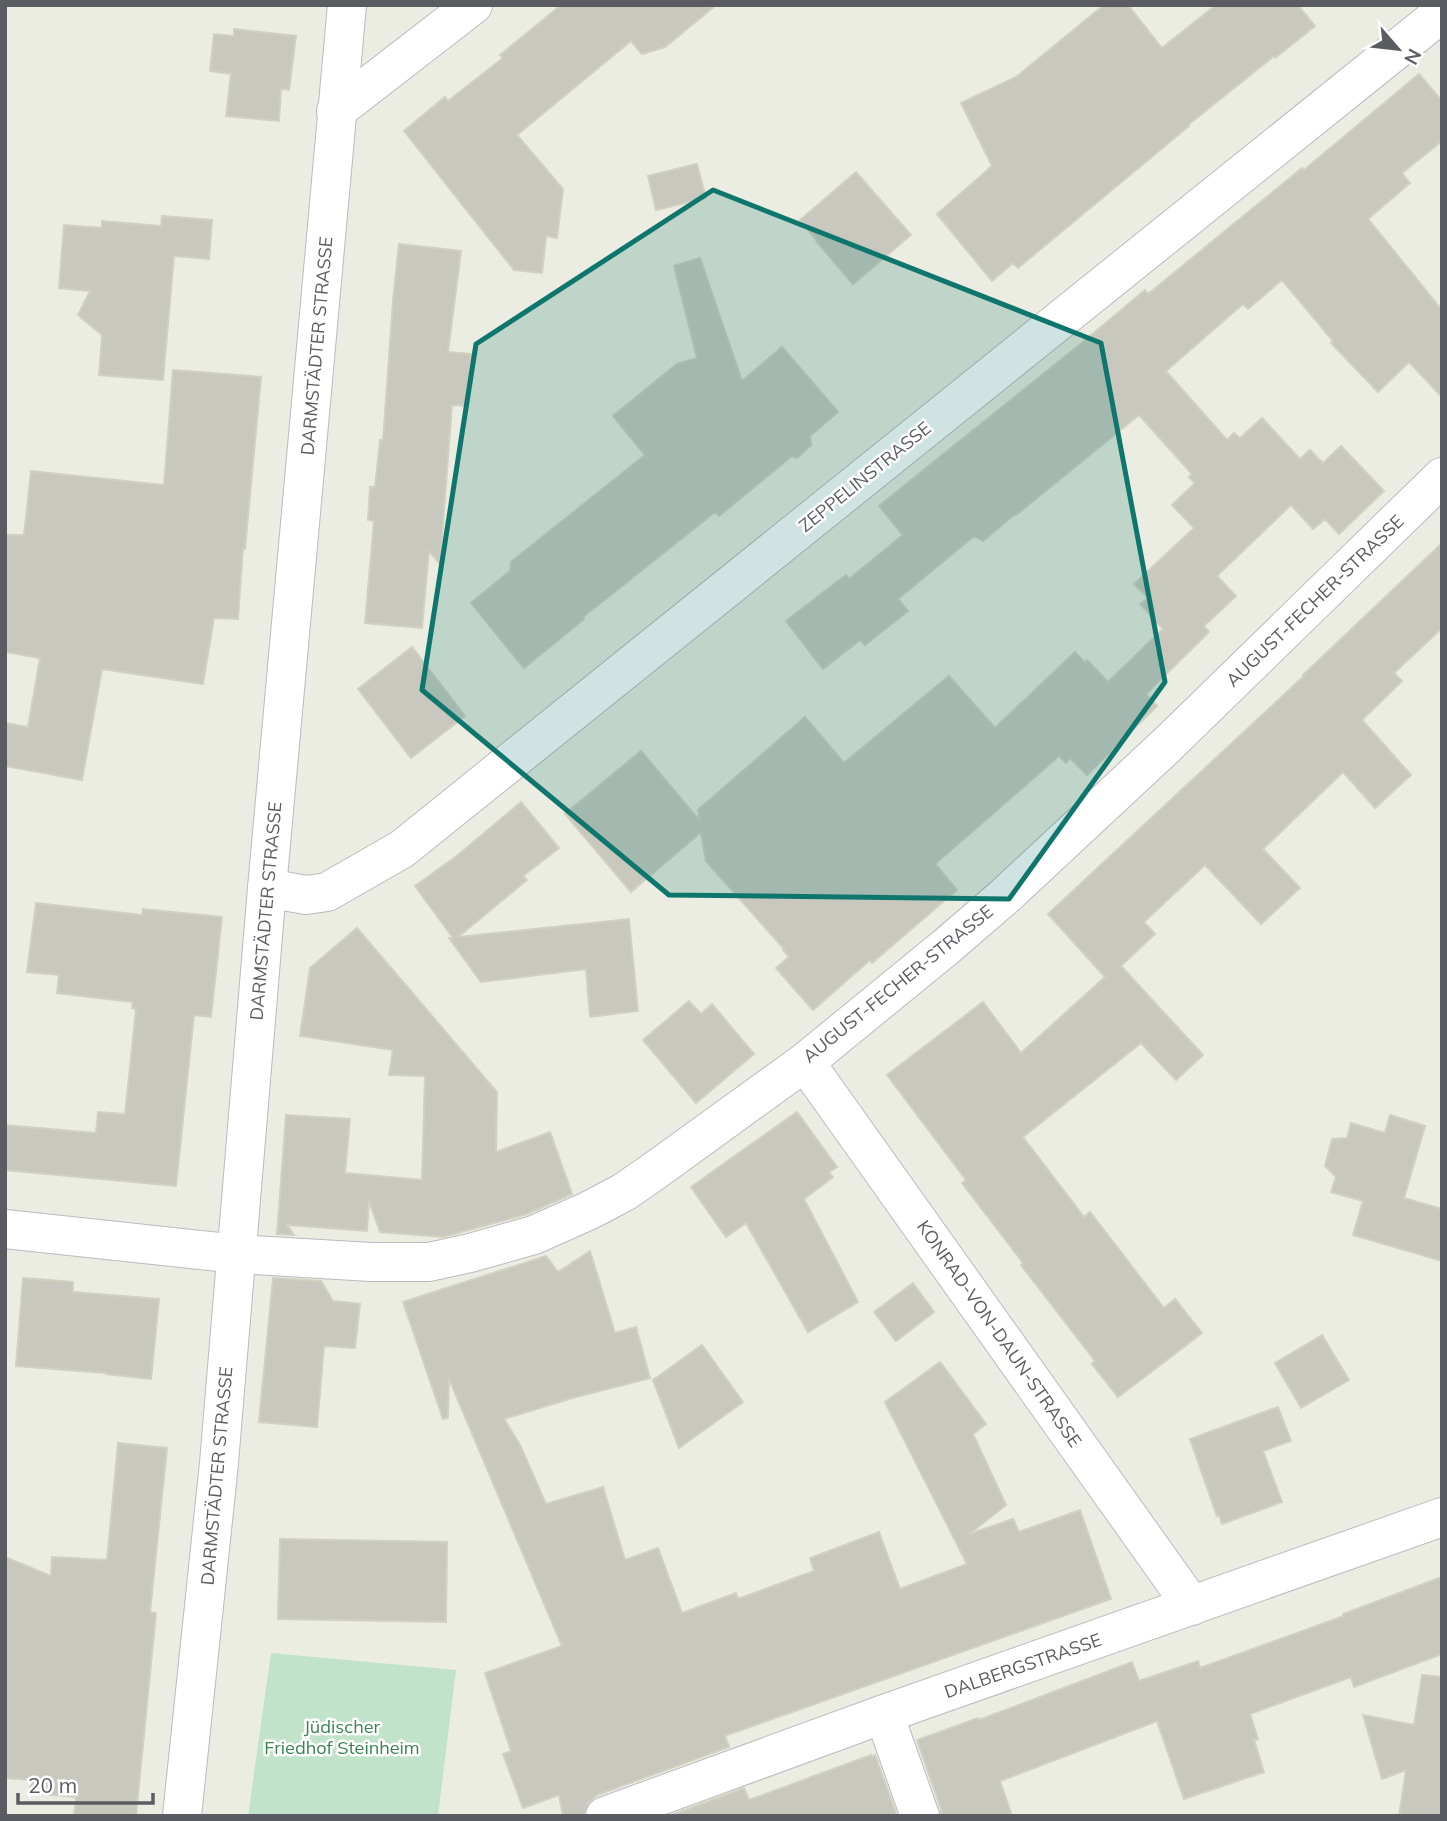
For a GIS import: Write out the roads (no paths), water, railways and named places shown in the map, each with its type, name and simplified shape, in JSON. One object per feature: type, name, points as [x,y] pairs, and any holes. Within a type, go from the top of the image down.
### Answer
[{"type":"street","name":"DARMSTÄDTER STRASSE","points":[[182,1816],[219,1463],[267,888],[347,5]]},
{"type":"street","points":[[336,111],[473,5]]},
{"type":"street","name":"ZEPPELINSTRASSE","points":[[267,888],[306,895],[327,892],[402,849],[1442,13]]},
{"type":"street","name":"AUGUST-FECHER-STRASSE","points":[[5,1229],[237,1254],[371,1262],[429,1262],[534,1235],[590,1210],[624,1192],[805,1062],[947,946],[1006,895],[1167,745],[1442,477]]},
{"type":"street","name":"KONRAD-VON-DAUN-STRASSE","points":[[805,1062],[1192,1606]]},
{"type":"street","name":"DALBERGSTRASSE","points":[[605,1816],[884,1714],[1442,1517]]},
{"type":"street","points":[[884,1714],[920,1816]]},
{"type":"park label","name":"Jüdischer Friedhof Steinheim","points":[[342,1737]]}]
